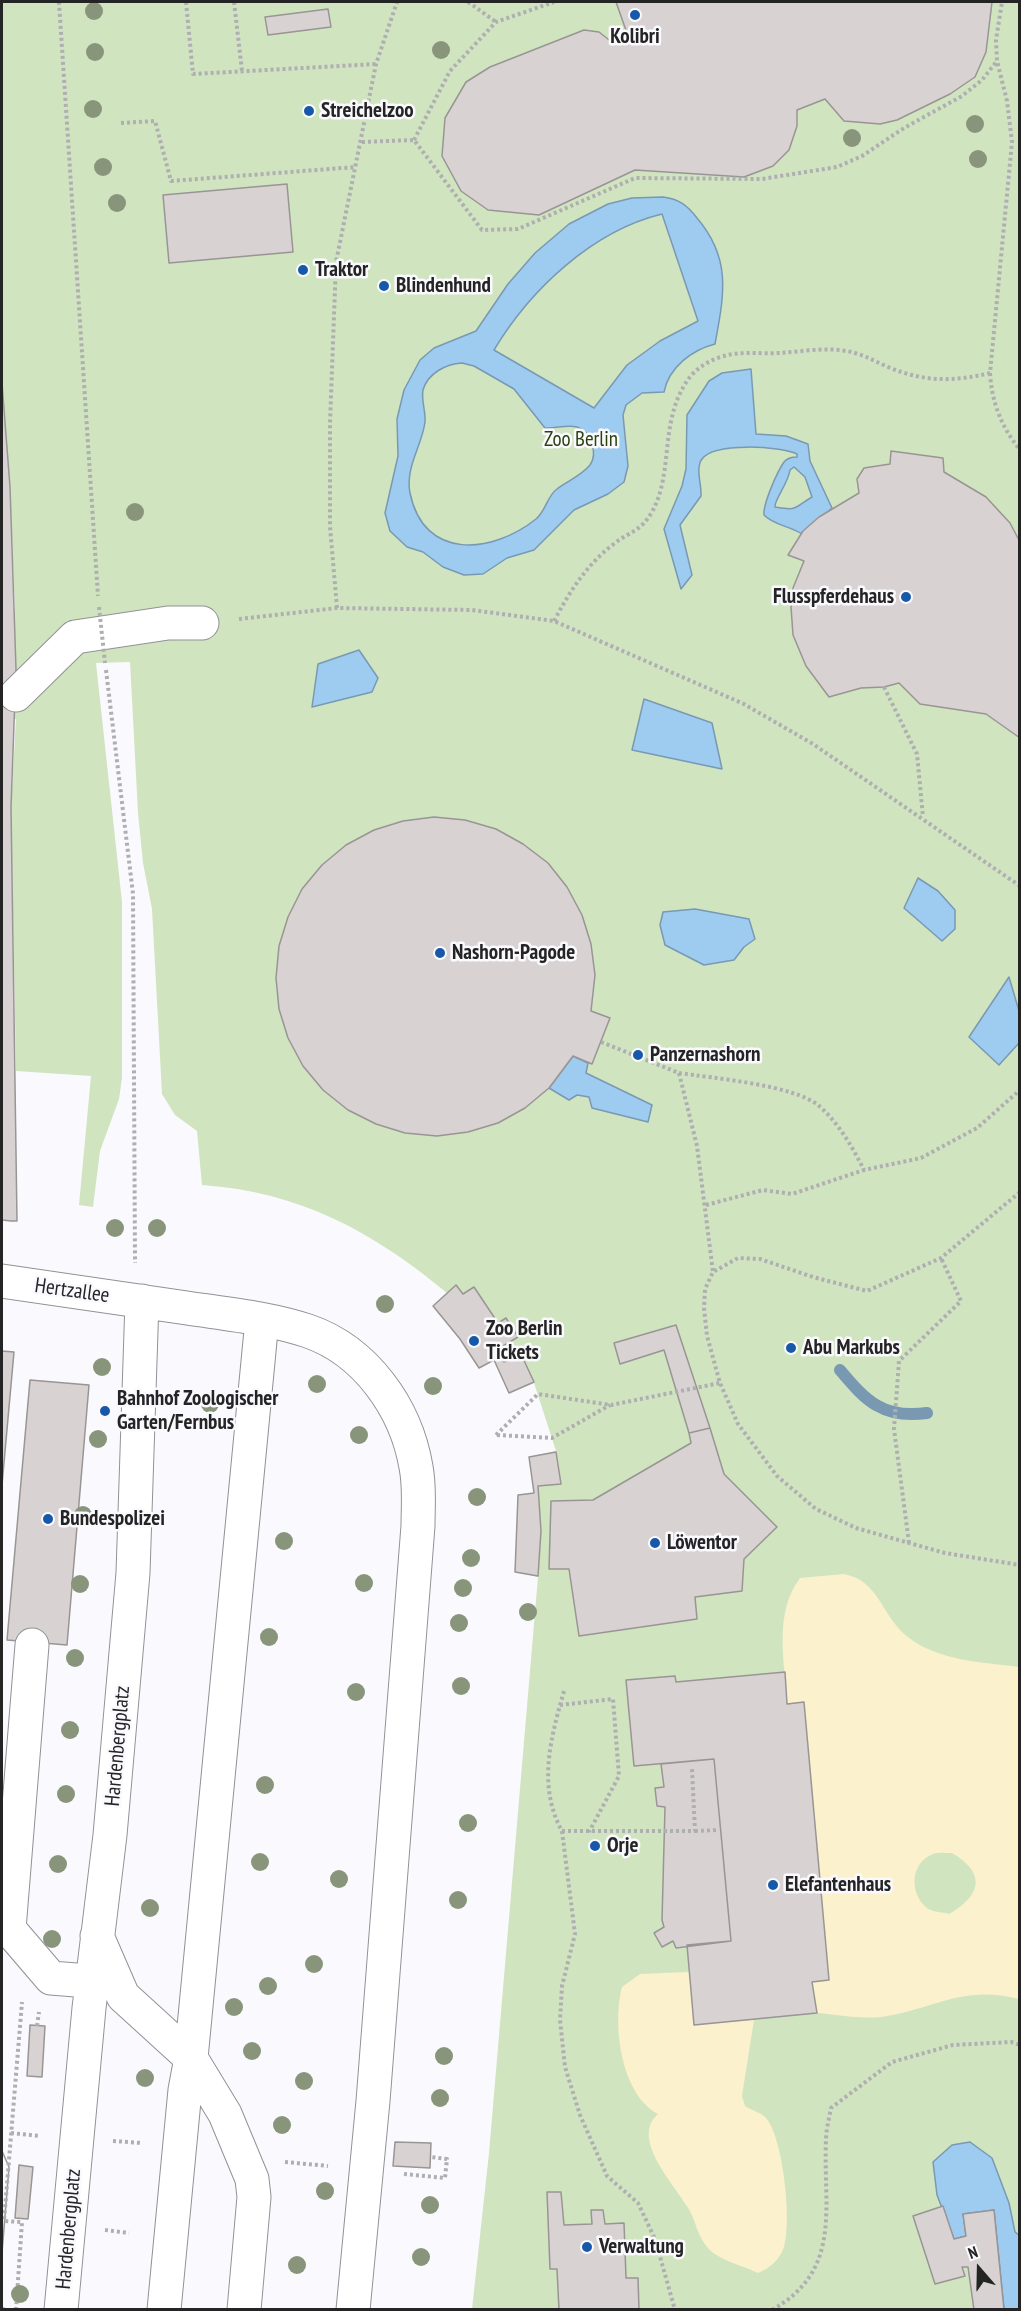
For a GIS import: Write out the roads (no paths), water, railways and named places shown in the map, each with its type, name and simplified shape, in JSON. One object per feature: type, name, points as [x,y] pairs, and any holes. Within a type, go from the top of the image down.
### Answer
[{"type":"street","points":[[16,695],[75,637],[168,623],[202,623]]},
{"type":"street","name":"Hertzallee","points":[[2,1281],[142,1301]]},
{"type":"street","points":[[142,1301],[262,1320],[308,1331],[345,1348],[381,1384],[397,1411],[410,1442],[419,1490],[373,2101],[353,2310]]},
{"type":"street","name":"Hardenbergplatz","points":[[61,2310],[105,1983],[96,1935],[110,1835],[133,1573],[142,1301]]},
{"type":"street","points":[[164,2310],[185,2090],[191,2058],[262,1320]]},
{"type":"street","points":[[32,1646],[9,1929],[51,1978],[105,1983],[123,1996],[191,2058],[225,2114],[252,2179],[254,2197],[244,2310]]},
{"type":"water","points":[[632,198],[674,199],[690,210],[708,233],[716,248],[722,278],[721,309],[715,344],[690,355],[676,367],[664,392],[642,393],[626,405],[623,415],[628,466],[624,482],[608,494],[574,510],[534,550],[507,558],[483,574],[464,575],[443,567],[423,552],[407,547],[390,531],[385,513],[398,456],[397,419],[404,390],[420,360],[434,348],[476,331],[508,284],[535,253],[569,224],[608,204]],"holes":[[[662,214],[698,321],[660,341],[627,365],[594,408],[494,350],[526,306],[565,266],[611,234],[636,222]],[[462,363],[474,366],[514,389],[545,428],[569,426],[582,429],[592,443],[593,449],[590,465],[554,492],[536,519],[519,531],[500,539],[480,544],[462,545],[444,540],[429,531],[418,515],[409,483],[425,422],[423,398],[425,384],[438,370]]]},
{"type":"water","points":[[751,369],[756,434],[786,436],[808,444],[810,461],[832,508],[802,534],[764,515],[774,480],[784,462],[789,458],[797,457],[797,454],[777,449],[748,447],[720,450],[709,454],[702,459],[699,467],[701,496],[680,525],[692,575],[681,589],[664,529],[682,486],[686,469],[687,415],[709,381],[722,373]],"holes":[[[794,467],[805,477],[812,497],[792,508],[775,507],[790,470]]]},
{"type":"water","points":[[359,650],[378,678],[372,692],[312,707],[318,664]]},
{"type":"water","points":[[644,699],[712,723],[722,769],[632,750]]},
{"type":"water","points":[[918,878],[938,891],[955,910],[955,929],[942,941],[904,908]]},
{"type":"water","points":[[695,909],[749,919],[755,939],[744,947],[734,960],[704,965],[665,945],[660,925],[663,912]]},
{"type":"water","points":[[1009,977],[1019,1011],[1019,1043],[999,1065],[969,1037]]},
{"type":"water","points":[[573,1056],[588,1063],[586,1073],[652,1105],[648,1122],[592,1108],[589,1097],[577,1095],[569,1100],[549,1088]]},
{"type":"water","points":[[970,2142],[992,2158],[1009,2203],[1015,2232],[1019,2235],[1019,2309],[1004,2309],[994,2210],[963,2214],[966,2236],[954,2239],[937,2195],[933,2162],[952,2145]]},
{"type":"waterway","points":[[840,1370],[867,1399],[887,1410],[898,1413],[927,1413]]},
{"type":"place","name":"Kolibri","points":[[635,15]]},
{"type":"place","name":"Streichelzoo","points":[[309,111]]},
{"type":"place","name":"Traktor","points":[[303,270]]},
{"type":"place","name":"Blindenhund","points":[[384,286]]},
{"type":"place","name":"Flusspferdehaus","points":[[906,597]]},
{"type":"place","name":"Nashorn-Pagode","points":[[440,953]]},
{"type":"place","name":"Panzernashorn","points":[[638,1055]]},
{"type":"place","name":"Zoo Berlin Tickets","points":[[474,1341]]},
{"type":"place","name":"Abu Markubs","points":[[791,1348]]},
{"type":"place","name":"Bahnhof Zoologischer Garten/Fernbus","points":[[105,1411]]},
{"type":"place","name":"Bundespolizei","points":[[48,1519]]},
{"type":"place","name":"Löwentor","points":[[655,1543]]},
{"type":"place","name":"Orje","points":[[595,1846]]},
{"type":"place","name":"Elefantenhaus","points":[[773,1885]]},
{"type":"place","name":"Verwaltung","points":[[587,2247]]},
{"type":"park label","name":"Zoo Berlin","points":[[581,440]]}]
